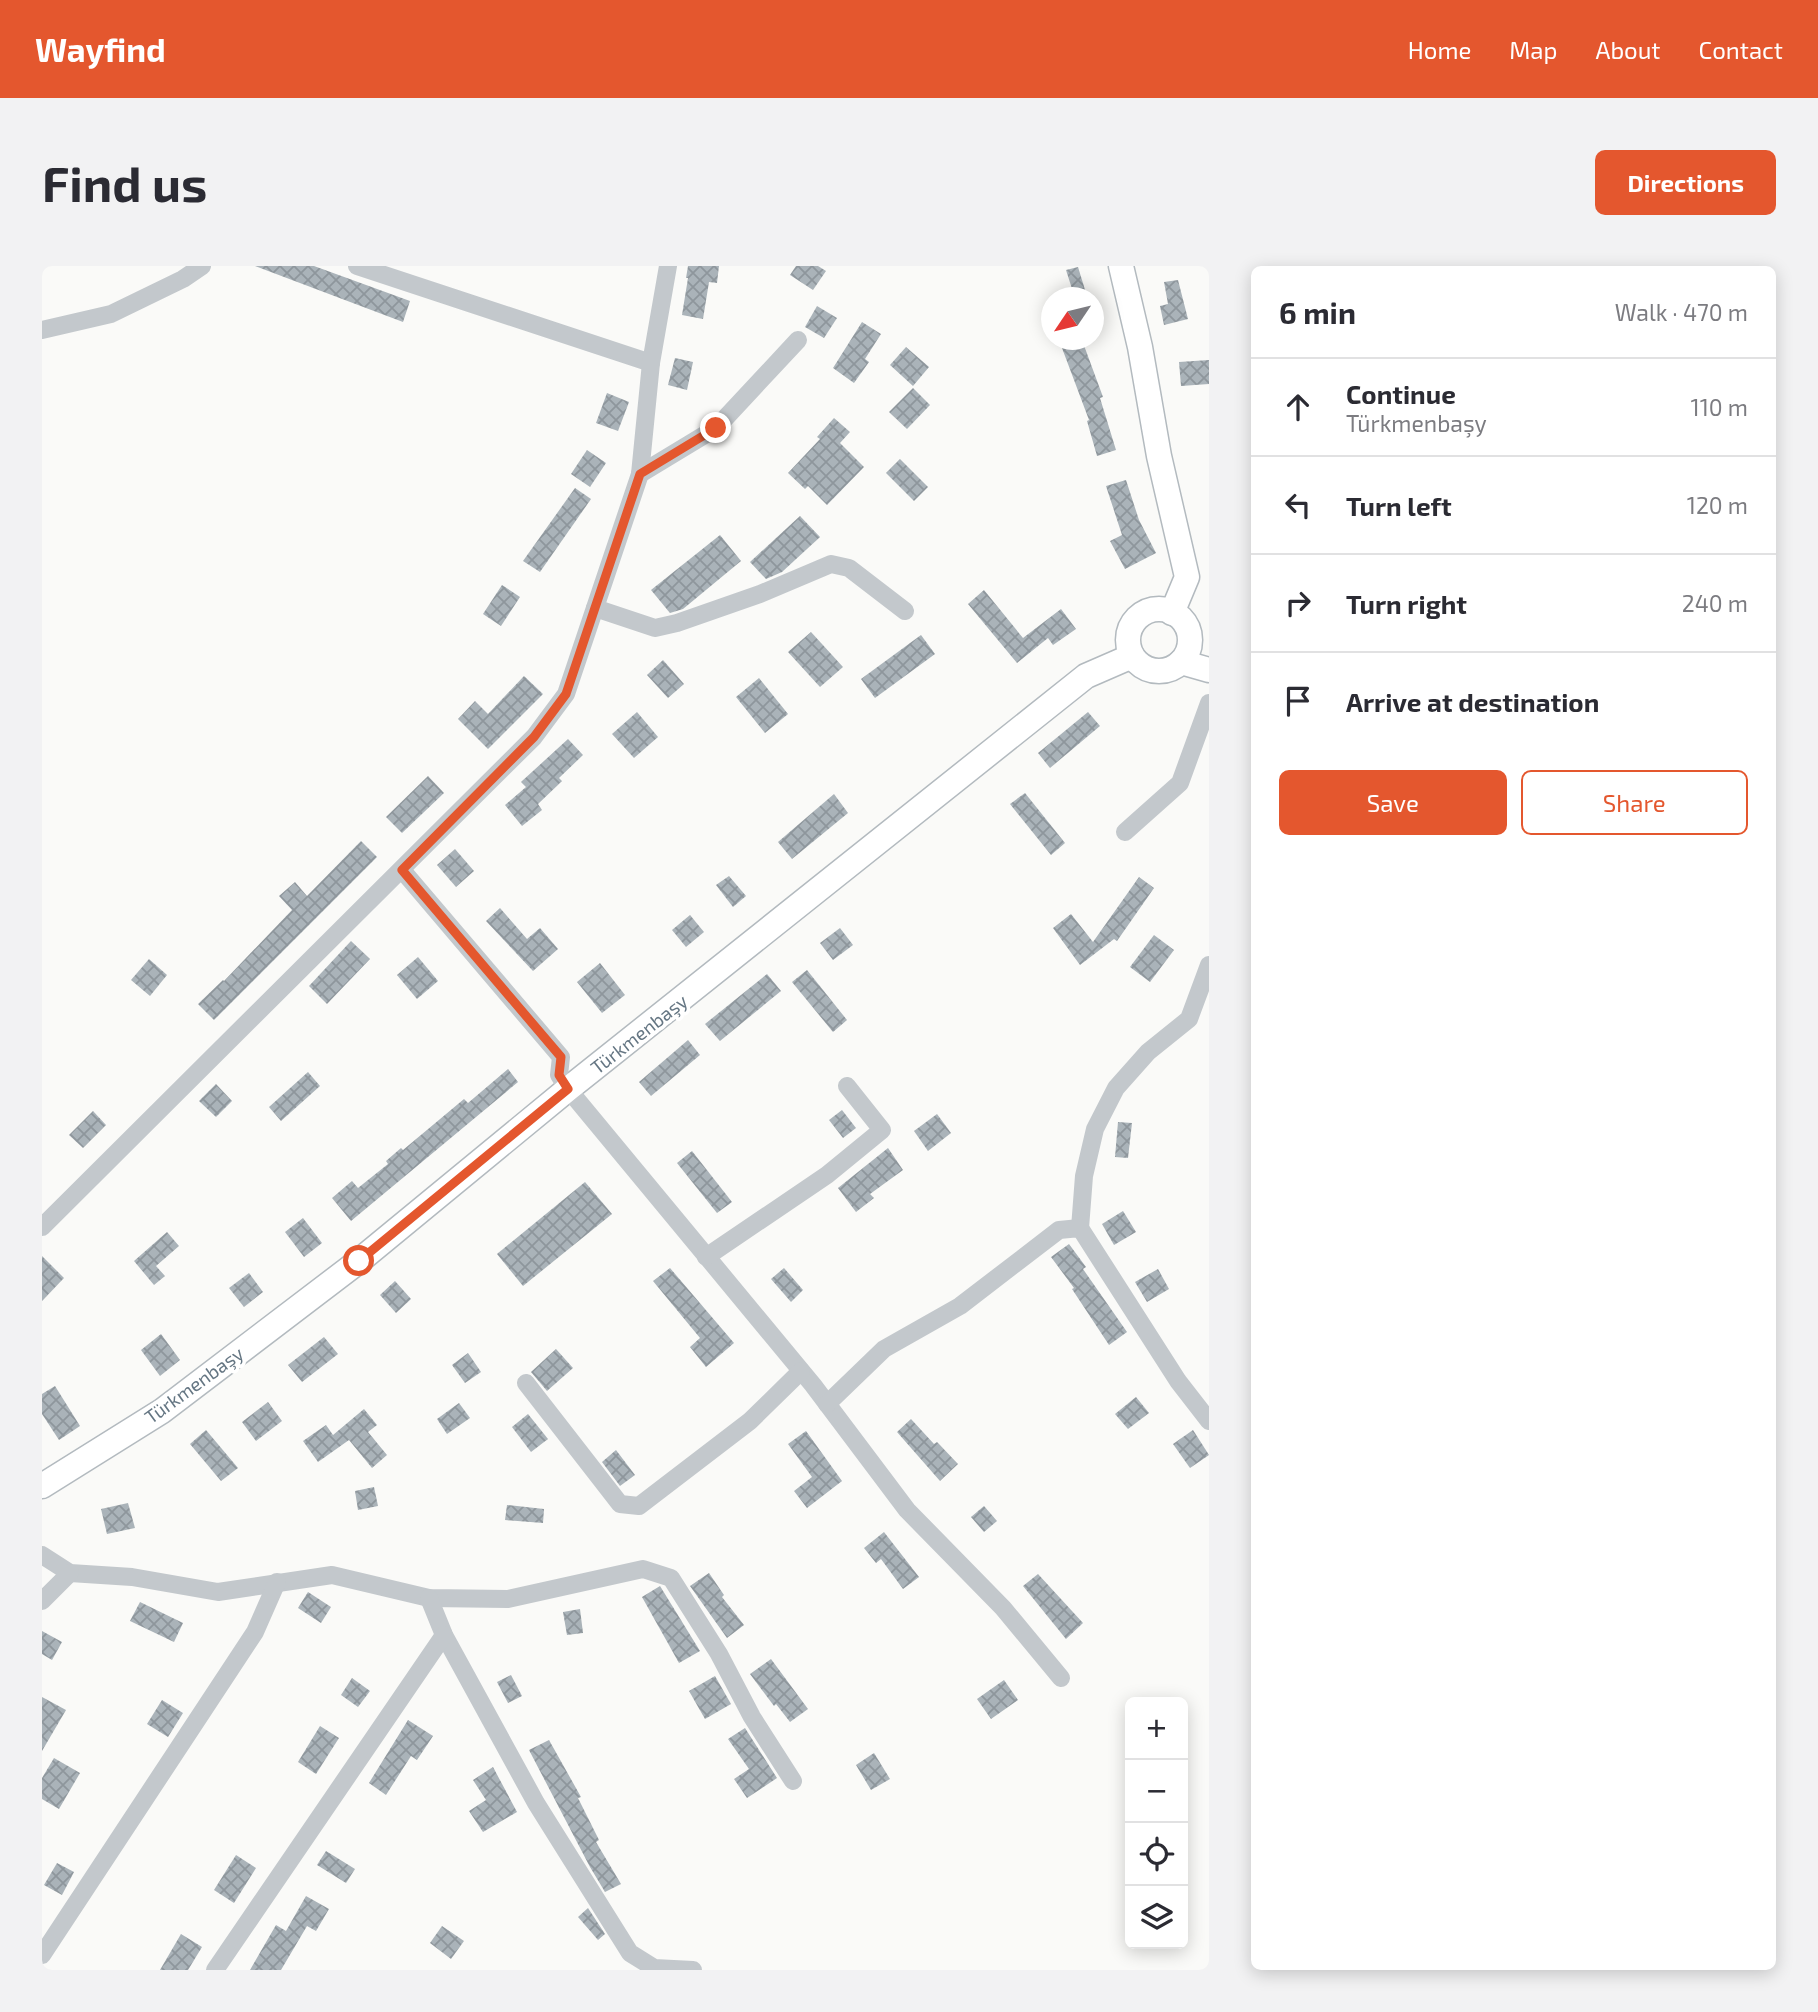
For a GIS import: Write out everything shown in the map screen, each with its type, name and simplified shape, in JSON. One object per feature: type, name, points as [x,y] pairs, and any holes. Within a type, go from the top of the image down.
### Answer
[{"type":"street","points":[[42,330],[111,314],[183,279],[202,266]]},
{"type":"street","points":[[357,266],[651,363]]},
{"type":"street","points":[[42,1227],[534,737],[566,694],[640,474],[651,363],[668,266]]},
{"type":"street","points":[[1121,266],[1140,347],[1159,456],[1187,577],[1172,613]]},
{"type":"street","points":[[640,474],[716,428],[797,340]]},
{"type":"street","points":[[595,608],[655,628],[761,594],[831,564],[849,568],[905,611]]},
{"type":"street","points":[[1160,610],[1172,613],[1180,617],[1187,627],[1190,637],[1188,651],[1181,662],[1170,670],[1157,671],[1143,667],[1132,656],[1128,642],[1130,629],[1146,612],[1160,610]]},
{"type":"street","name":"Türkmenbaşy","points":[[42,1486],[162,1411],[359,1261],[568,1089],[1086,676],[1132,656]]},
{"type":"street","points":[[1181,662],[1209,670]]},
{"type":"street","points":[[1125,832],[1180,783],[1209,703]]},
{"type":"street","points":[[402,870],[561,1057],[559,1075],[568,1089],[801,1371],[907,1510],[1003,1608],[1061,1678]]},
{"type":"street","points":[[1209,965],[1188,1018],[1149,1052],[1116,1088],[1095,1129],[1084,1176],[1080,1228],[1178,1381],[1209,1421]]},
{"type":"street","points":[[706,1258],[827,1175],[881,1130],[847,1086]]},
{"type":"street","points":[[827,1404],[884,1349],[960,1306],[1059,1230],[1080,1228]]},
{"type":"street","points":[[526,1383],[621,1504],[639,1506],[750,1421],[801,1371]]},
{"type":"street","points":[[42,1555],[70,1573],[132,1577],[218,1592],[332,1575],[429,1598],[509,1598],[643,1569],[671,1578],[719,1654],[752,1717],[793,1781]]},
{"type":"street","points":[[42,1601],[70,1573]]},
{"type":"street","points":[[42,1955],[255,1632],[276,1582]]},
{"type":"street","points":[[429,1598],[444,1635],[536,1803],[630,1953],[654,1968],[693,1970]]},
{"type":"street","points":[[215,1970],[444,1635]]},
{"type":"building","points":[[255,266],[314,266],[410,301],[403,322]]},
{"type":"building","points":[[688,266],[719,266],[717,283],[709,282],[703,319],[682,315]]},
{"type":"building","points":[[796,266],[818,266],[826,271],[813,290],[790,275]]},
{"type":"building","points":[[1078,267],[1084,287],[1071,287],[1066,270]]},
{"type":"building","points":[[1178,280],[1188,319],[1164,325],[1160,306],[1168,304],[1164,282]]},
{"type":"building","points":[[817,306],[837,318],[824,338],[805,327]]},
{"type":"building","points":[[862,322],[881,334],[865,359],[869,362],[854,383],[833,368]]},
{"type":"building","points":[[906,347],[929,367],[913,386],[890,365]]},
{"type":"building","points":[[1063,350],[1086,350],[1103,397],[1100,398],[1116,450],[1097,456],[1087,421],[1089,420]]},
{"type":"building","points":[[675,358],[693,362],[687,390],[668,385]]},
{"type":"building","points":[[1209,360],[1209,384],[1181,386],[1179,362]]},
{"type":"building","points":[[913,388],[930,405],[907,429],[889,412]]},
{"type":"building","points":[[607,393],[629,402],[618,431],[596,423]]},
{"type":"building","points":[[834,418],[850,432],[840,443],[864,467],[827,505],[808,486],[805,489],[788,473],[820,439],[817,437]]},
{"type":"building","points":[[587,450],[606,463],[590,487],[571,474]]},
{"type":"building","points":[[900,459],[928,487],[914,501],[886,473]]},
{"type":"building","points":[[1126,480],[1139,520],[1156,553],[1125,569],[1110,541],[1122,535],[1106,486]]},
{"type":"building","points":[[575,488],[591,499],[540,572],[523,561]]},
{"type":"building","points":[[800,516],[820,537],[782,572],[766,579],[750,562]]},
{"type":"building","points":[[720,535],[741,561],[683,609],[670,613],[651,590]]},
{"type":"building","points":[[502,585],[520,597],[501,626],[483,614]]},
{"type":"building","points":[[984,590],[1023,638],[1061,609],[1076,629],[1053,645],[1048,638],[1017,663],[968,604]]},
{"type":"building","points":[[811,632],[843,667],[820,687],[788,652]]},
{"type":"building","points":[[921,635],[935,654],[875,698],[861,679]]},
{"type":"building","points":[[663,660],[684,684],[668,698],[647,675]]},
{"type":"building","points":[[524,676],[543,694],[488,749],[458,719],[475,701],[488,714]]},
{"type":"building","points":[[759,678],[788,714],[765,733],[736,697]]},
{"type":"building","points":[[637,712],[658,737],[634,758],[612,734]]},
{"type":"building","points":[[1088,712],[1100,726],[1050,768],[1038,753]]},
{"type":"building","points":[[568,739],[583,755],[559,778],[562,781],[538,804],[542,810],[522,826],[505,805],[526,787],[521,782]]},
{"type":"building","points":[[428,776],[444,793],[402,833],[386,817]]},
{"type":"building","points":[[1025,793],[1065,843],[1051,855],[1010,804]]},
{"type":"building","points":[[834,794],[848,813],[792,859],[778,842]]},
{"type":"building","points":[[361,841],[377,857],[214,1020],[198,1004],[224,981],[292,910],[279,896],[295,882],[307,896]]},
{"type":"building","points":[[455,849],[474,871],[456,887],[437,865]]},
{"type":"building","points":[[729,876],[746,896],[733,907],[716,885]]},
{"type":"building","points":[[1139,877],[1154,888],[1117,941],[1114,939],[1080,965],[1053,928],[1071,914],[1093,942]]},
{"type":"building","points":[[500,908],[527,939],[540,928],[558,949],[533,971],[486,921]]},
{"type":"building","points":[[690,915],[704,932],[686,947],[672,930]]},
{"type":"building","points":[[840,928],[853,945],[833,960],[820,943]]},
{"type":"building","points":[[1154,935],[1174,950],[1150,982],[1130,967]]},
{"type":"building","points":[[351,941],[370,959],[327,1004],[309,986]]},
{"type":"building","points":[[418,957],[438,981],[417,999],[397,975]]},
{"type":"building","points":[[149,959],[167,975],[150,996],[131,980]]},
{"type":"building","points":[[600,963],[625,995],[602,1013],[577,982]]},
{"type":"building","points":[[807,970],[847,1020],[833,1032],[792,982]]},
{"type":"building","points":[[767,974],[781,991],[720,1041],[705,1024]]},
{"type":"building","points":[[688,1040],[700,1055],[651,1096],[639,1082]]},
{"type":"building","points":[[508,1069],[518,1082],[351,1221],[332,1198],[352,1181],[358,1188],[388,1164],[386,1161],[401,1148],[403,1150],[464,1099],[468,1103]]},
{"type":"building","points":[[308,1072],[320,1086],[281,1121],[269,1107]]},
{"type":"building","points":[[216,1084],[232,1101],[216,1117],[199,1101]]},
{"type":"building","points":[[842,1110],[856,1128],[843,1138],[829,1120]]},
{"type":"building","points":[[93,1111],[106,1125],[83,1148],[69,1135]]},
{"type":"building","points":[[937,1114],[951,1133],[928,1151],[914,1131]]},
{"type":"building","points":[[1118,1122],[1132,1123],[1128,1158],[1115,1157]]},
{"type":"building","points":[[888,1148],[903,1170],[870,1194],[874,1198],[856,1212],[838,1188]]},
{"type":"building","points":[[692,1151],[732,1202],[717,1213],[677,1163]]},
{"type":"building","points":[[585,1182],[612,1214],[523,1286],[497,1254]]},
{"type":"building","points":[[1123,1211],[1136,1232],[1114,1245],[1102,1224]]},
{"type":"building","points":[[303,1218],[322,1243],[304,1257],[285,1232]]},
{"type":"building","points":[[167,1232],[179,1246],[156,1266],[165,1276],[154,1285],[134,1261]]},
{"type":"building","points":[[1069,1244],[1127,1332],[1109,1345],[1072,1289],[1074,1288],[1051,1257]]},
{"type":"building","points":[[42,1256],[64,1278],[42,1301]]},
{"type":"building","points":[[670,1268],[734,1343],[706,1367],[690,1347],[700,1338],[653,1281]]},
{"type":"building","points":[[784,1268],[803,1290],[791,1302],[771,1279]]},
{"type":"building","points":[[1158,1269],[1169,1289],[1147,1302],[1135,1282]]},
{"type":"building","points":[[249,1273],[263,1292],[244,1307],[229,1288]]},
{"type":"building","points":[[395,1281],[411,1299],[396,1313],[380,1295]]},
{"type":"building","points":[[161,1334],[180,1360],[160,1376],[141,1350]]},
{"type":"building","points":[[324,1337],[338,1354],[302,1382],[288,1365]]},
{"type":"building","points":[[556,1349],[573,1368],[547,1391],[531,1372]]},
{"type":"building","points":[[468,1353],[481,1372],[465,1383],[452,1365]]},
{"type":"building","points":[[55,1386],[80,1426],[59,1440],[42,1414],[42,1394]]},
{"type":"building","points":[[1136,1397],[1149,1413],[1128,1429],[1115,1414]]},
{"type":"building","points":[[268,1402],[282,1421],[256,1441],[242,1422]]},
{"type":"building","points":[[459,1403],[470,1418],[447,1434],[437,1419]]},
{"type":"building","points":[[364,1409],[377,1425],[368,1432],[387,1455],[372,1468],[349,1440],[318,1462],[303,1441],[326,1425],[333,1435]]},
{"type":"building","points":[[528,1414],[548,1439],[531,1452],[512,1427]]},
{"type":"building","points":[[911,1419],[934,1444],[937,1442],[958,1464],[940,1481],[897,1432]]},
{"type":"building","points":[[206,1430],[238,1468],[221,1481],[190,1444]]},
{"type":"building","points":[[1193,1430],[1209,1455],[1190,1468],[1173,1444]]},
{"type":"building","points":[[806,1431],[842,1481],[807,1508],[794,1491],[812,1477],[788,1444]]},
{"type":"building","points":[[616,1450],[635,1475],[620,1486],[602,1462]]},
{"type":"building","points":[[374,1487],[378,1506],[358,1510],[355,1491]]},
{"type":"building","points":[[128,1503],[135,1528],[107,1534],[101,1509]]},
{"type":"building","points":[[507,1505],[544,1509],[543,1523],[505,1520]]},
{"type":"building","points":[[984,1506],[997,1521],[984,1532],[971,1517]]},
{"type":"building","points":[[884,1532],[919,1577],[903,1589],[881,1559],[876,1563],[864,1548]]},
{"type":"building","points":[[709,1573],[724,1595],[722,1597],[744,1625],[727,1638],[690,1586]]},
{"type":"building","points":[[1038,1574],[1083,1623],[1066,1639],[1023,1586]]},
{"type":"building","points":[[660,1586],[700,1651],[679,1663],[642,1597]]},
{"type":"building","points":[[308,1592],[331,1607],[321,1623],[298,1608]]},
{"type":"building","points":[[140,1602],[183,1623],[174,1642],[130,1621]]},
{"type":"building","points":[[580,1609],[583,1633],[567,1635],[563,1612]]},
{"type":"building","points":[[42,1631],[62,1642],[52,1660],[42,1654]]},
{"type":"building","points":[[771,1659],[808,1709],[790,1722],[750,1674]]},
{"type":"building","points":[[511,1675],[522,1696],[508,1703],[497,1682]]},
{"type":"building","points":[[715,1676],[731,1704],[705,1719],[689,1691]]},
{"type":"building","points":[[352,1678],[370,1691],[358,1707],[341,1695]]},
{"type":"building","points":[[1004,1680],[1018,1700],[991,1719],[977,1699]]},
{"type":"building","points":[[42,1697],[66,1710],[42,1751]]},
{"type":"building","points":[[162,1700],[183,1713],[168,1737],[147,1724]]},
{"type":"building","points":[[408,1720],[433,1736],[417,1760],[411,1756],[386,1795],[369,1783]]},
{"type":"building","points":[[320,1726],[339,1738],[316,1774],[298,1762]]},
{"type":"building","points":[[745,1728],[777,1778],[747,1798],[734,1779],[749,1769],[728,1739]]},
{"type":"building","points":[[549,1740],[581,1797],[578,1798],[599,1840],[596,1842],[621,1884],[605,1892],[529,1750]]},
{"type":"building","points":[[874,1753],[890,1779],[871,1790],[856,1765]]},
{"type":"building","points":[[54,1758],[80,1773],[59,1809],[42,1799],[42,1778]]},
{"type":"building","points":[[493,1767],[517,1812],[483,1832],[469,1811],[486,1800],[473,1780]]},
{"type":"building","points":[[326,1851],[355,1869],[346,1883],[317,1865]]},
{"type":"building","points":[[236,1855],[256,1868],[234,1903],[214,1890]]},
{"type":"building","points":[[57,1863],[74,1872],[62,1895],[44,1885]]},
{"type":"building","points":[[306,1896],[329,1909],[316,1931],[307,1926],[281,1970],[250,1970],[276,1925],[286,1931]]},
{"type":"building","points":[[588,1908],[605,1934],[598,1940],[578,1917]]},
{"type":"building","points":[[442,1926],[464,1941],[451,1959],[430,1943]]},
{"type":"building","points":[[181,1934],[202,1947],[188,1970],[160,1970]]},
{"type":"route","points":[[359,1261],[568,1089],[559,1075],[561,1057],[402,870],[534,737],[566,694],[640,474],[716,428]]}]
